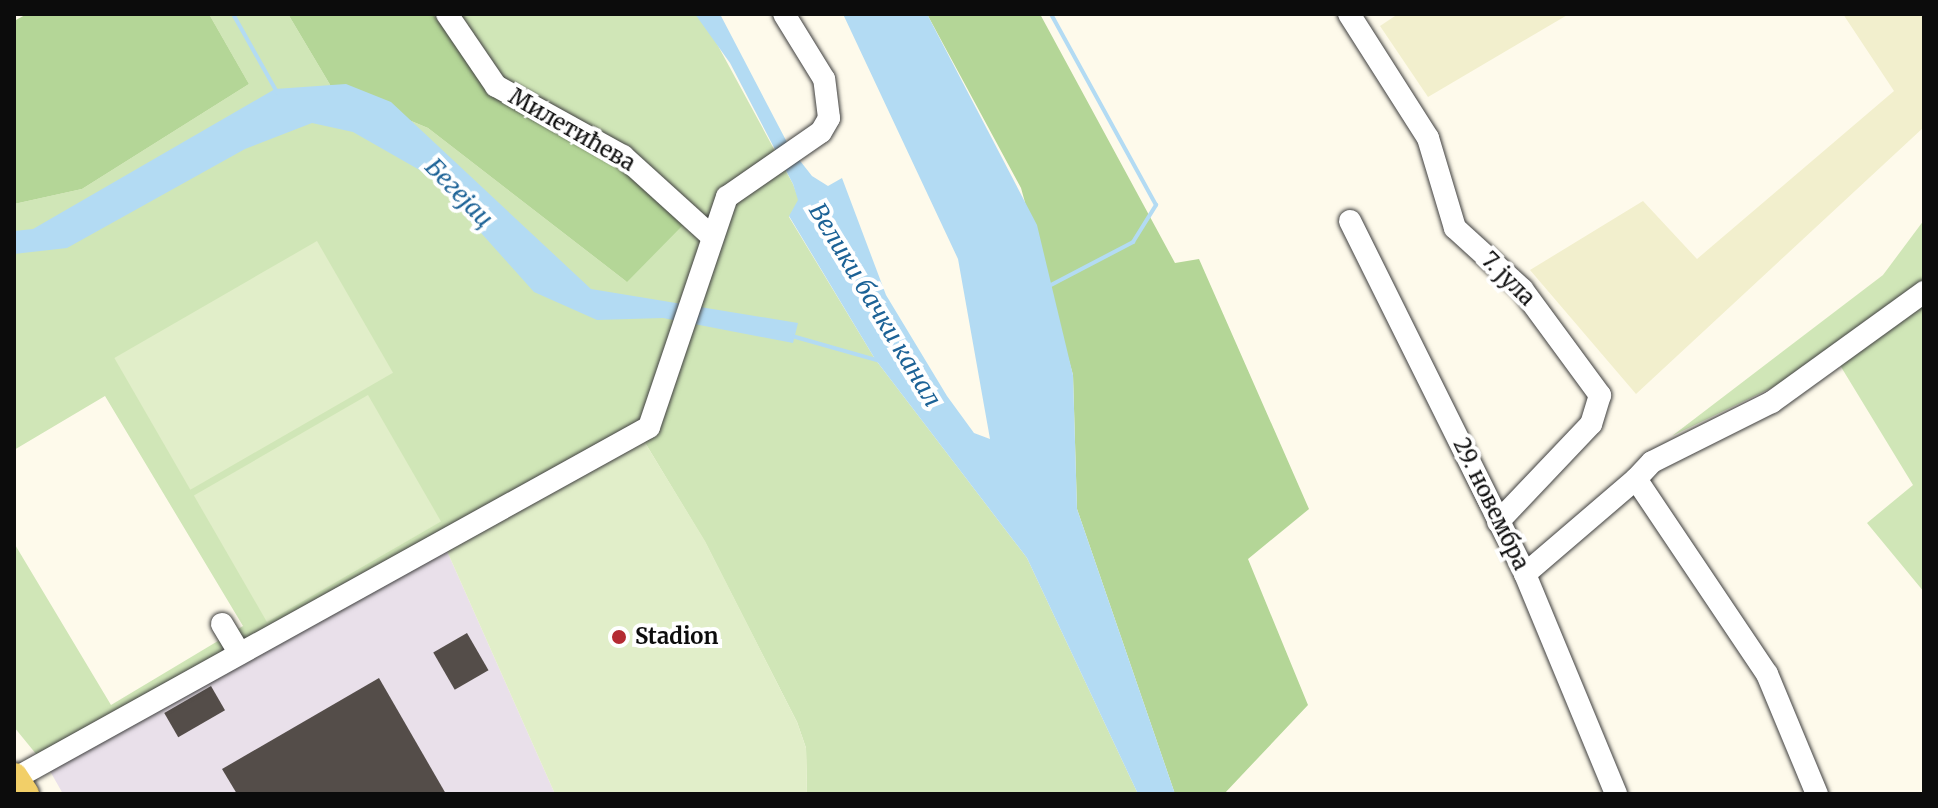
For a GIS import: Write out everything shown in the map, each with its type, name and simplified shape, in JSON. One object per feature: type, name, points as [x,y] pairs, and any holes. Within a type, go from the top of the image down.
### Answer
[{"type":"main road","points":[[14,778],[25,794]]},
{"type":"street","name":"Милетићева","points":[[447,14],[496,86],[623,156],[710,235]]},
{"type":"street","points":[[14,778],[649,427],[710,235],[727,197],[767,164],[805,143],[827,123],[832,101],[784,14]]},
{"type":"street","name":"7. јула","points":[[1349,14],[1428,138],[1455,228],[1522,289],[1600,395],[1591,424],[1498,522]]},
{"type":"street","name":"29. новембра","points":[[1350,221],[1525,574],[1616,794]]},
{"type":"street","points":[[1525,574],[1671,452],[1772,402],[1924,292]]},
{"type":"street","points":[[1636,479],[1767,674],[1817,794]]},
{"type":"street","points":[[222,624],[239,652]]},
{"type":"shaded area","points":[[1398,14],[1569,14],[1428,97],[1380,26]]},
{"type":"shaded area","points":[[1843,14],[1924,14],[1924,127],[1636,394],[1530,270],[1643,201],[1697,259],[1894,91]]},
{"type":"shaded area","points":[[447,551],[555,794],[63,794],[50,771]]},
{"type":"green space","points":[[27,14],[209,14],[249,84],[82,189],[14,204],[14,21]]},
{"type":"green space","points":[[209,14],[288,14],[332,88],[428,128],[627,282],[507,104],[432,14],[695,14],[704,20],[793,184],[799,200],[789,217],[875,359],[1027,558],[1138,794],[807,794],[806,748],[797,722],[705,542],[644,441],[50,771],[14,727],[14,543],[111,705],[243,626],[105,396],[14,450],[14,204],[82,189],[249,84]]},
{"type":"green space","points":[[288,14],[432,14],[507,104],[619,167],[683,225],[627,282],[428,128],[332,88]]},
{"type":"green space","points":[[927,14],[1040,14],[1175,263],[1199,259],[1309,509],[1248,559],[1308,705],[1224,794],[1175,794],[1077,509],[1073,375],[1021,188]]},
{"type":"green space","points":[[1924,220],[1924,592],[1867,523],[1913,485],[1835,357],[1672,436],[1883,275]]},
{"type":"green space","points":[[317,241],[393,373],[190,490],[114,358]]},
{"type":"green space","points":[[368,395],[441,521],[267,622],[194,496]]},
{"type":"green space","name":"Stadion","points":[[644,441],[705,541],[797,722],[806,748],[807,794],[555,794],[447,551]]},
{"type":"water","name":"Велики бачки канал","points":[[695,14],[720,14],[790,148],[812,176],[828,186],[842,178],[886,295],[947,396],[974,433],[990,439],[958,259],[843,14],[927,14],[1037,225],[1073,375],[1077,509],[1175,794],[1138,794],[1027,558],[875,359],[789,216],[798,200],[793,184],[730,63]]},
{"type":"water","points":[[346,84],[391,102],[591,289],[798,323],[793,343],[663,318],[597,320],[534,292],[430,176],[353,132],[312,123],[245,149],[67,248],[14,254],[14,231],[33,229],[275,89]]},
{"type":"building","points":[[467,633],[489,670],[455,690],[433,652]]},
{"type":"building","points":[[379,678],[446,794],[237,794],[222,769]]},
{"type":"building","points":[[211,686],[225,710],[178,737],[164,713]]},
{"type":"waterway","points":[[233,14],[277,92]]},
{"type":"waterway","points":[[1049,286],[1133,242],[1156,205],[1051,14]]},
{"type":"waterway","name":"Бегејац","points":[[792,336],[880,361]]},
{"type":"place","name":"Stadion","points":[[619,637]]}]
